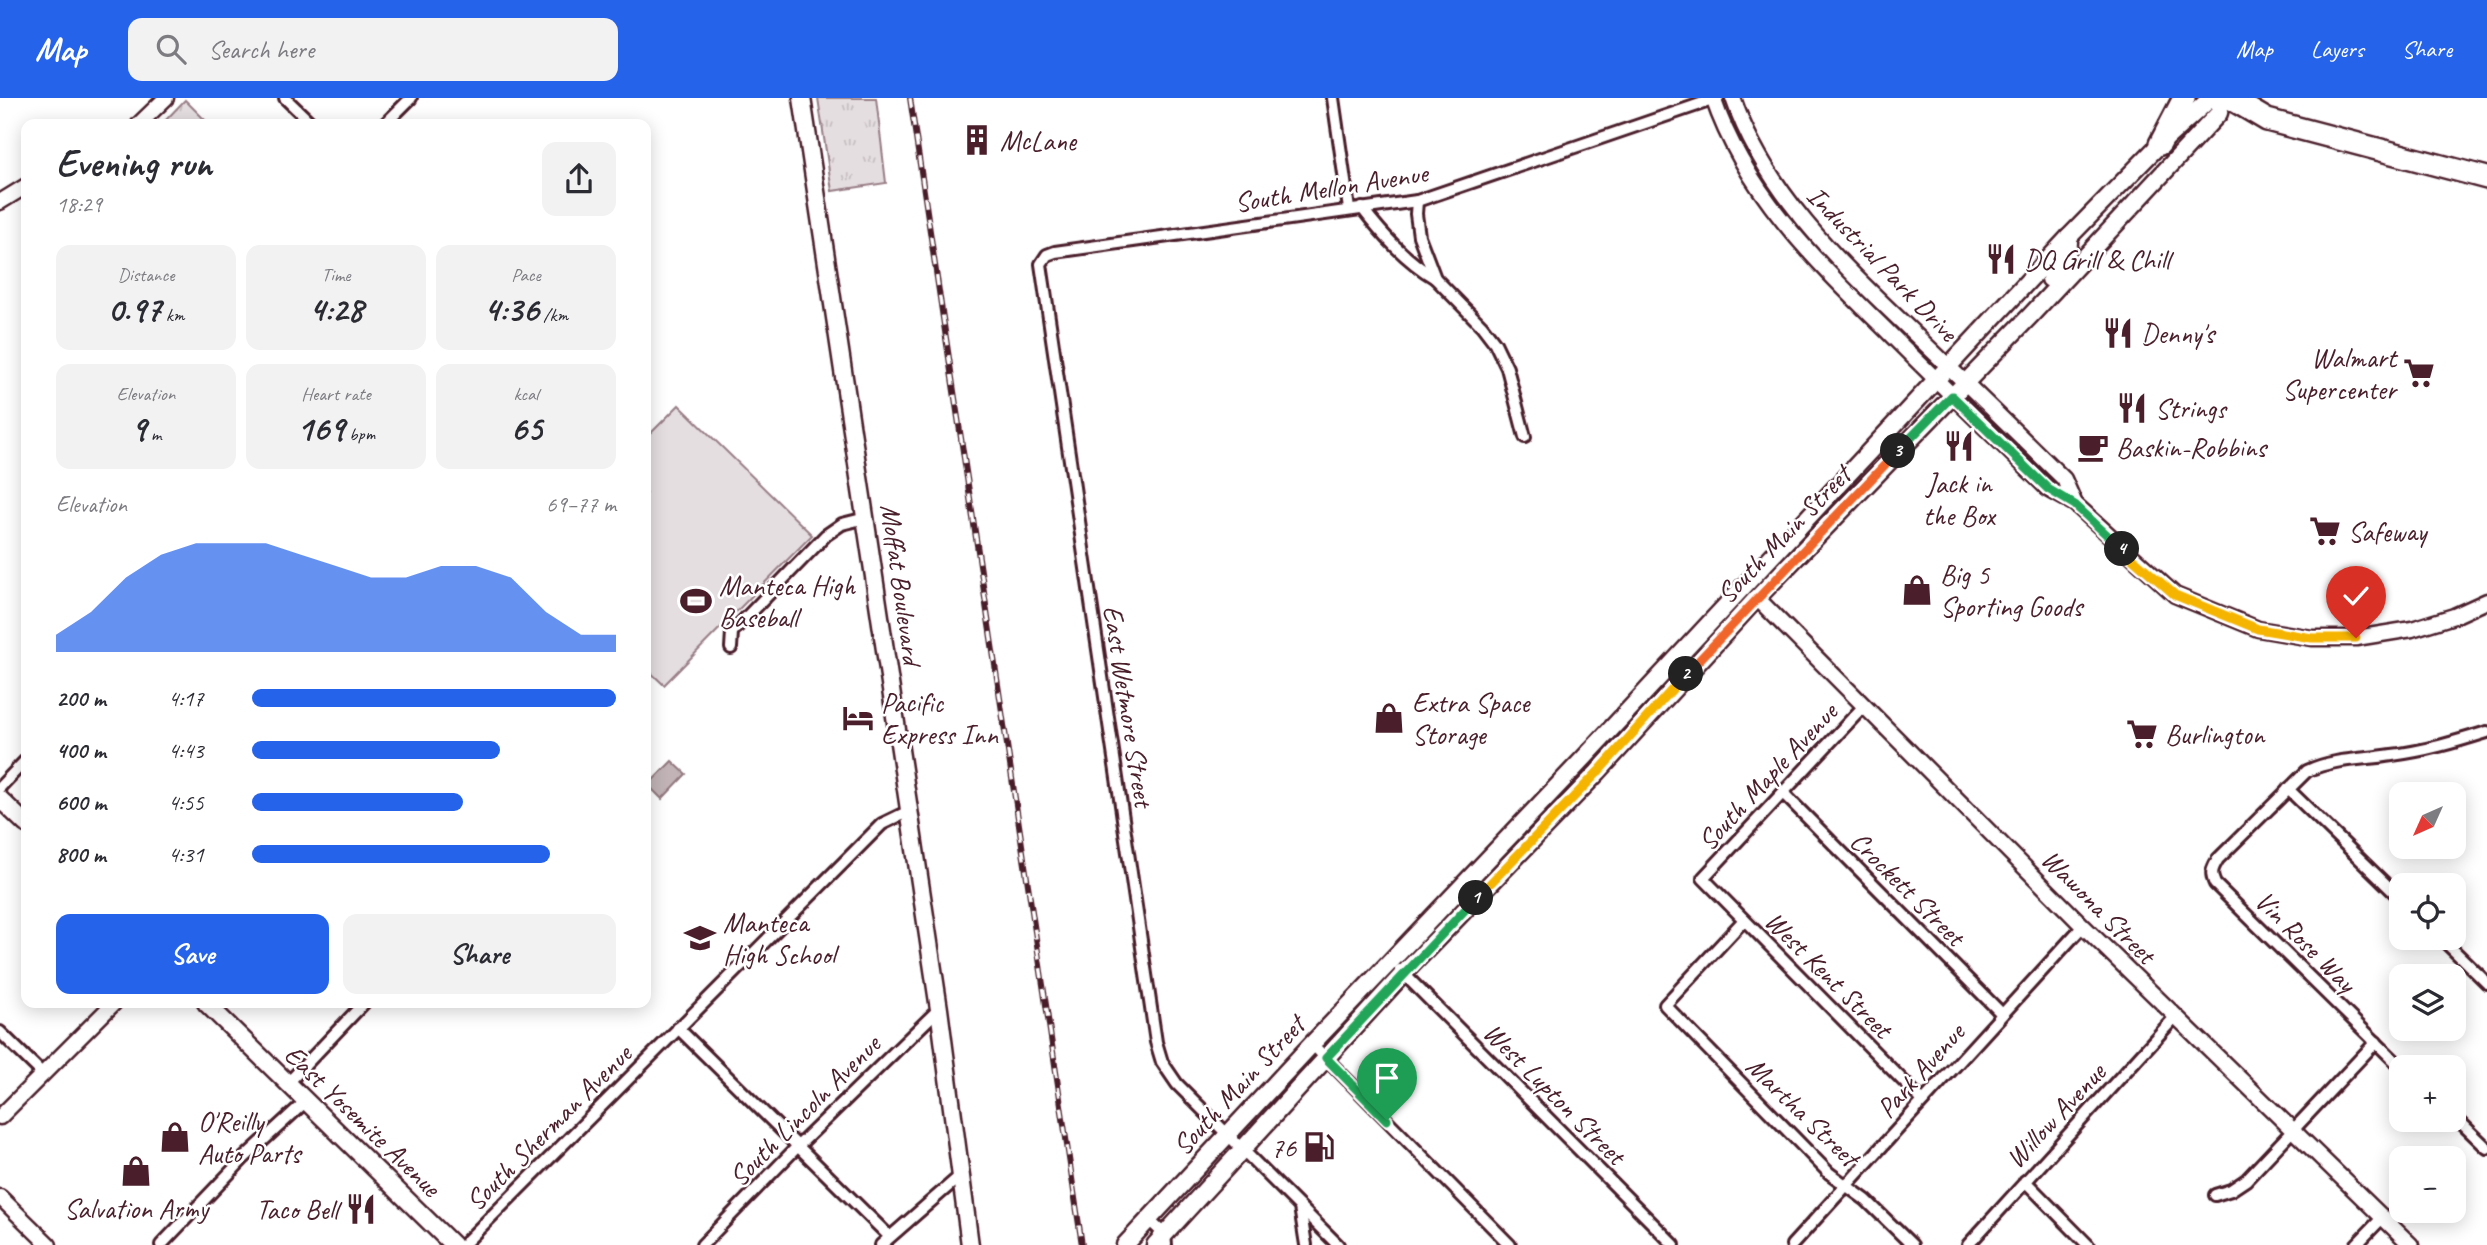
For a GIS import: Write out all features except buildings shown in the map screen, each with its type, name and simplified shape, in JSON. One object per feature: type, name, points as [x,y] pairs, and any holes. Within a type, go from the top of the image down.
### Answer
[{"type":"highway","points":[[2160,144],[2184,98]]},
{"type":"highway","points":[[2230,98],[2267,120],[2487,178]]},
{"type":"main road","name":"Moffat Boulevard","points":[[802,98],[939,1009],[970,1245]]},
{"type":"main road","name":"South Main Street","points":[[1125,1245],[1584,758],[2069,237],[2160,144],[2211,98]]},
{"type":"main road","name":"South Main Street","points":[[1162,1242],[1404,974],[1598,772],[1757,598],[2031,315],[2219,113],[2222,98]]},
{"type":"main road","points":[[2126,179],[2143,195]]},
{"type":"main road","points":[[2031,315],[2038,293],[2063,264],[2070,251],[2069,237]]},
{"type":"main road","points":[[1757,598],[1758,588],[1782,554],[1786,541]]},
{"type":"main road","points":[[1584,758],[1598,772]]},
{"type":"main road","points":[[0,799],[21,819]]},
{"type":"main road","name":"East Yosemite Avenue","points":[[211,1008],[453,1245]]},
{"type":"street","points":[[144,119],[166,98]]},
{"type":"street","points":[[285,98],[307,119]]},
{"type":"street","points":[[390,119],[411,98]]},
{"type":"street","points":[[1333,98],[1349,209]]},
{"type":"street","name":"Industrial Park Drive","points":[[1733,98],[1751,142],[1766,169],[1821,240],[2064,479],[2075,505]]},
{"type":"street","name":"South Mellon Avenue","points":[[1063,251],[1417,201],[1715,99]]},
{"type":"street","name":"Industrial Park Drive","points":[[1715,99],[1734,150],[1750,178],[1808,253],[2048,489],[2075,505]]},
{"type":"street","points":[[0,202],[21,189]]},
{"type":"street","points":[[1417,201],[1419,236],[1434,278]]},
{"type":"street","points":[[1362,208],[1397,249],[1416,267],[1434,278],[1482,326],[1495,343],[1507,368],[1525,438]]},
{"type":"street","name":"East Wetmore Street","points":[[1063,251],[1043,259],[1041,276],[1156,1042],[1162,1062],[1177,1084],[1338,1245]]},
{"type":"street","points":[[2075,505],[2175,595],[2258,629],[2312,638],[2356,638],[2412,629],[2454,616],[2487,601]]},
{"type":"street","points":[[732,648],[732,632],[826,535],[842,524],[866,518]]},
{"type":"street","name":"Wawona Street","points":[[1757,598],[2083,926],[2411,1245]]},
{"type":"street","name":"South Maple Avenue","points":[[1703,878],[1864,706]]},
{"type":"street","points":[[2389,887],[2288,789],[2307,771],[2320,765],[2344,759],[2389,756],[2437,748],[2487,732]]},
{"type":"street","points":[[0,787],[21,765]]},
{"type":"street","name":"Vin Rose Way","points":[[2288,789],[2218,859],[2211,876],[2215,884],[2389,1055]]},
{"type":"street","name":"Crockett Street","points":[[1783,793],[2002,1014]]},
{"type":"street","name":"South Sherman Avenue","points":[[463,1245],[882,824],[909,811]]},
{"type":"street","name":"West Kent Street","points":[[1703,878],[1923,1101]]},
{"type":"street","name":"Martha Street","points":[[1744,920],[1665,1005],[1829,1173],[1866,1199],[1912,1245]]},
{"type":"street","name":"Park Avenue","points":[[1792,1245],[2083,926]]},
{"type":"street","points":[[2453,950],[2487,983]]},
{"type":"street","points":[[1390,961],[1404,974]]},
{"type":"street","name":"West Lupton Street","points":[[1404,974],[1674,1245]]},
{"type":"street","points":[[0,1117],[109,1008]]},
{"type":"street","points":[[288,1083],[359,1008]]},
{"type":"street","name":"South Lincoln Avenue","points":[[702,1245],[798,1146],[939,1009]]},
{"type":"street","name":"Willow Avenue","points":[[1968,1245],[2176,1016]]},
{"type":"street","points":[[678,1028],[889,1236]]},
{"type":"street","points":[[0,1032],[43,1074]]},
{"type":"street","points":[[2216,1195],[2231,1190],[2246,1180],[2376,1042]]},
{"type":"street","points":[[1312,1044],[1510,1245]]},
{"type":"street","points":[[161,1245],[244,1158],[306,1101]]},
{"type":"street","points":[[2466,1128],[2487,1148]]},
{"type":"street","points":[[881,1245],[961,1176]]},
{"type":"street","points":[[2025,1181],[2088,1245]]},
{"type":"street","points":[[0,1196],[48,1245]]},
{"type":"street","points":[[1300,1207],[1306,1245]]},
{"type":"street","points":[[2356,1245],[2383,1217]]},
{"type":"street","points":[[1149,1220],[1162,1242]]},
{"type":"green space","points":[[818,98],[876,98],[886,183],[832,191]]},
{"type":"green space","points":[[185,100],[204,119],[167,119]]},
{"type":"green space","name":"Manteca High Baseball","points":[[679,405],[812,535],[664,685],[651,673],[651,433]]},
{"type":"shaded area","points":[[672,761],[686,774],[662,799],[651,788],[651,782]]},
{"type":"railway","points":[[910,98],[1082,1245]]},
{"type":"place","name":"McLane","points":[[977,140]]},
{"type":"place","name":"DQ Grill & Chill","points":[[2001,259]]},
{"type":"place","name":"Denny's","points":[[2118,333]]},
{"type":"place","name":"Walmart Supercenter","points":[[2419,373]]},
{"type":"place","name":"Strings","points":[[2132,408]]},
{"type":"place","name":"Jack in the Box","points":[[1959,446]]},
{"type":"place","name":"Baskin-Robbins","points":[[2093,447]]},
{"type":"place","name":"Safeway","points":[[2325,531]]},
{"type":"place","name":"Big 5 Sporting Goods","points":[[1917,590]]},
{"type":"place","name":"Manteca High Baseball","points":[[696,601]]},
{"type":"place","name":"Pacific Express Inn","points":[[858,718]]},
{"type":"place","name":"Extra Space Storage","points":[[1389,718]]},
{"type":"place","name":"Burlington","points":[[2142,734]]},
{"type":"place","name":"Manteca High School","points":[[700,938]]},
{"type":"place","name":"O'Reilly Auto Parts","points":[[175,1137]]},
{"type":"place","name":"76","points":[[1319,1147]]},
{"type":"place","name":"Salvation Army","points":[[136,1171]]},
{"type":"place","name":"Taco Bell","points":[[361,1209]]},
{"type":"route","points":[[1387,1120],[1326,1058],[1598,772],[1757,598],[1952,396],[2048,489],[2075,505],[2175,595],[2258,629],[2312,638],[2356,638]]}]
